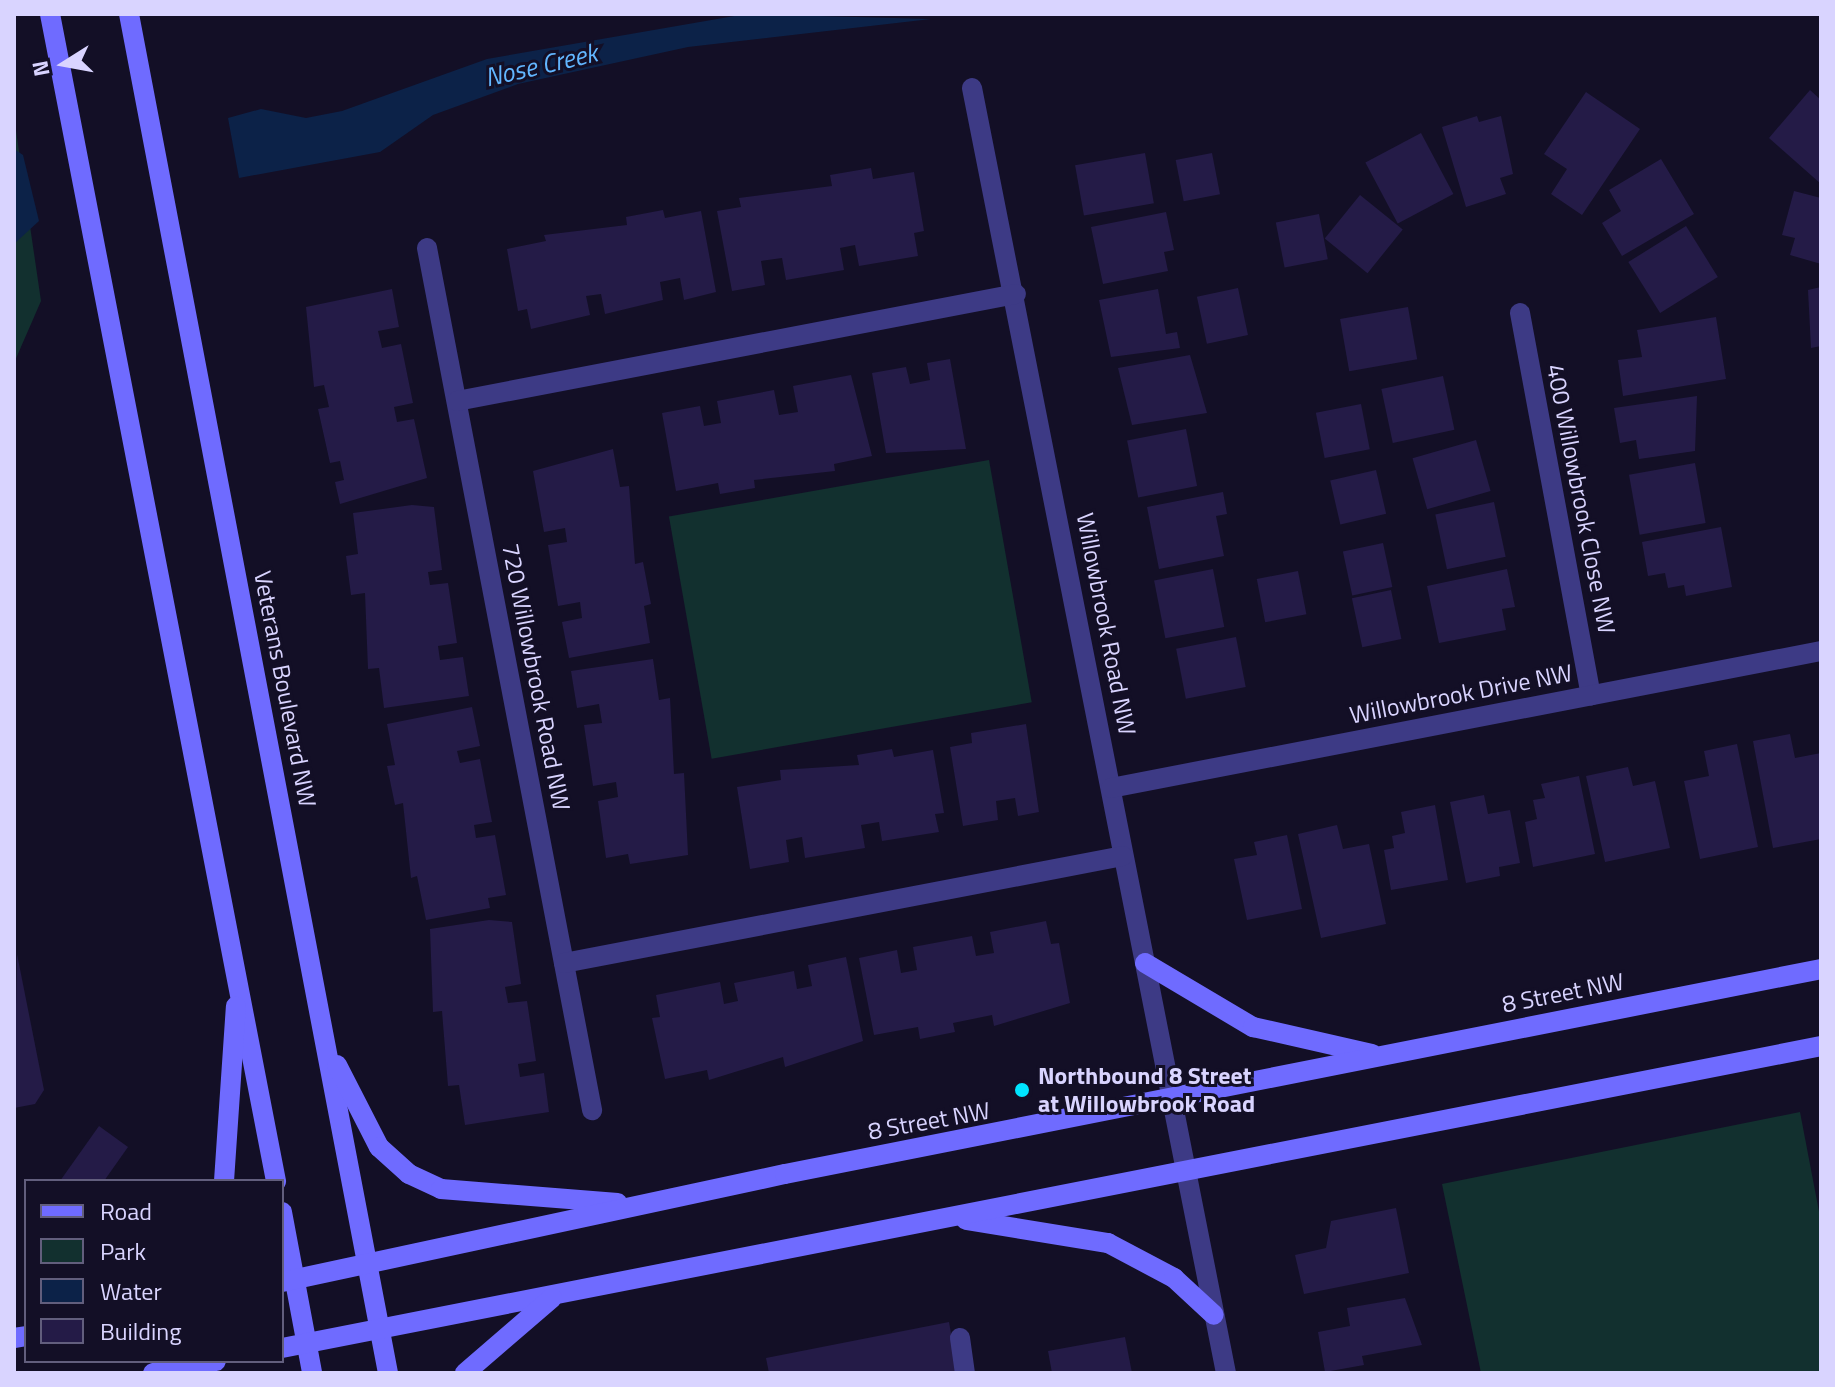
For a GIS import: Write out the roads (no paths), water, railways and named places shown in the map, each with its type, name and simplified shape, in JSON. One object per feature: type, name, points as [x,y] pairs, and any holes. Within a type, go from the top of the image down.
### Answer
[{"type":"main road","points":[[50,14],[276,1179]]},
{"type":"main road","name":"Veterans Boulevard NW","points":[[129,14],[388,1373]]},
{"type":"main road","points":[[1145,963],[1253,1027],[1384,1056]]},
{"type":"main road","name":"8 Street NW","points":[[288,1280],[641,1204],[1821,969]]},
{"type":"main road","points":[[224,1179],[237,975]]},
{"type":"main road","points":[[326,1043],[379,1147],[409,1174],[441,1189],[641,1204]]},
{"type":"main road","points":[[284,1348],[1821,1046]]},
{"type":"main road","points":[[946,1218],[1108,1243],[1174,1278],[1214,1315]]},
{"type":"main road","points":[[284,1235],[288,1280],[307,1343],[312,1373]]},
{"type":"main road","points":[[465,1373],[555,1295]]},
{"type":"main road","points":[[153,1373],[206,1363]]},
{"type":"street","name":"Willowbrook Road NW","points":[[972,88],[1016,294],[1226,1373]]},
{"type":"street","name":"720 Willowbrook Road NW","points":[[427,248],[592,1110]]},
{"type":"street","points":[[457,401],[1016,294]]},
{"type":"street","name":"400 Willowbrook Close NW","points":[[1520,313],[1591,695]]},
{"type":"street","name":"Willowbrook Drive NW","points":[[1111,788],[1821,651]]},
{"type":"street","points":[[564,963],[1123,856]]},
{"type":"street","points":[[960,1338],[965,1373]]},
{"type":"water","name":"Nose Creek","points":[[746,14],[931,19],[688,47],[518,84],[433,115],[380,152],[239,178],[228,118],[261,109],[306,118],[342,111],[487,59]]},
{"type":"water","points":[[14,149],[23,155],[39,221],[14,244]]},
{"type":"place","name":"Northbound 8 Street at Willowbrook Road","points":[[1022,1090]]}]
